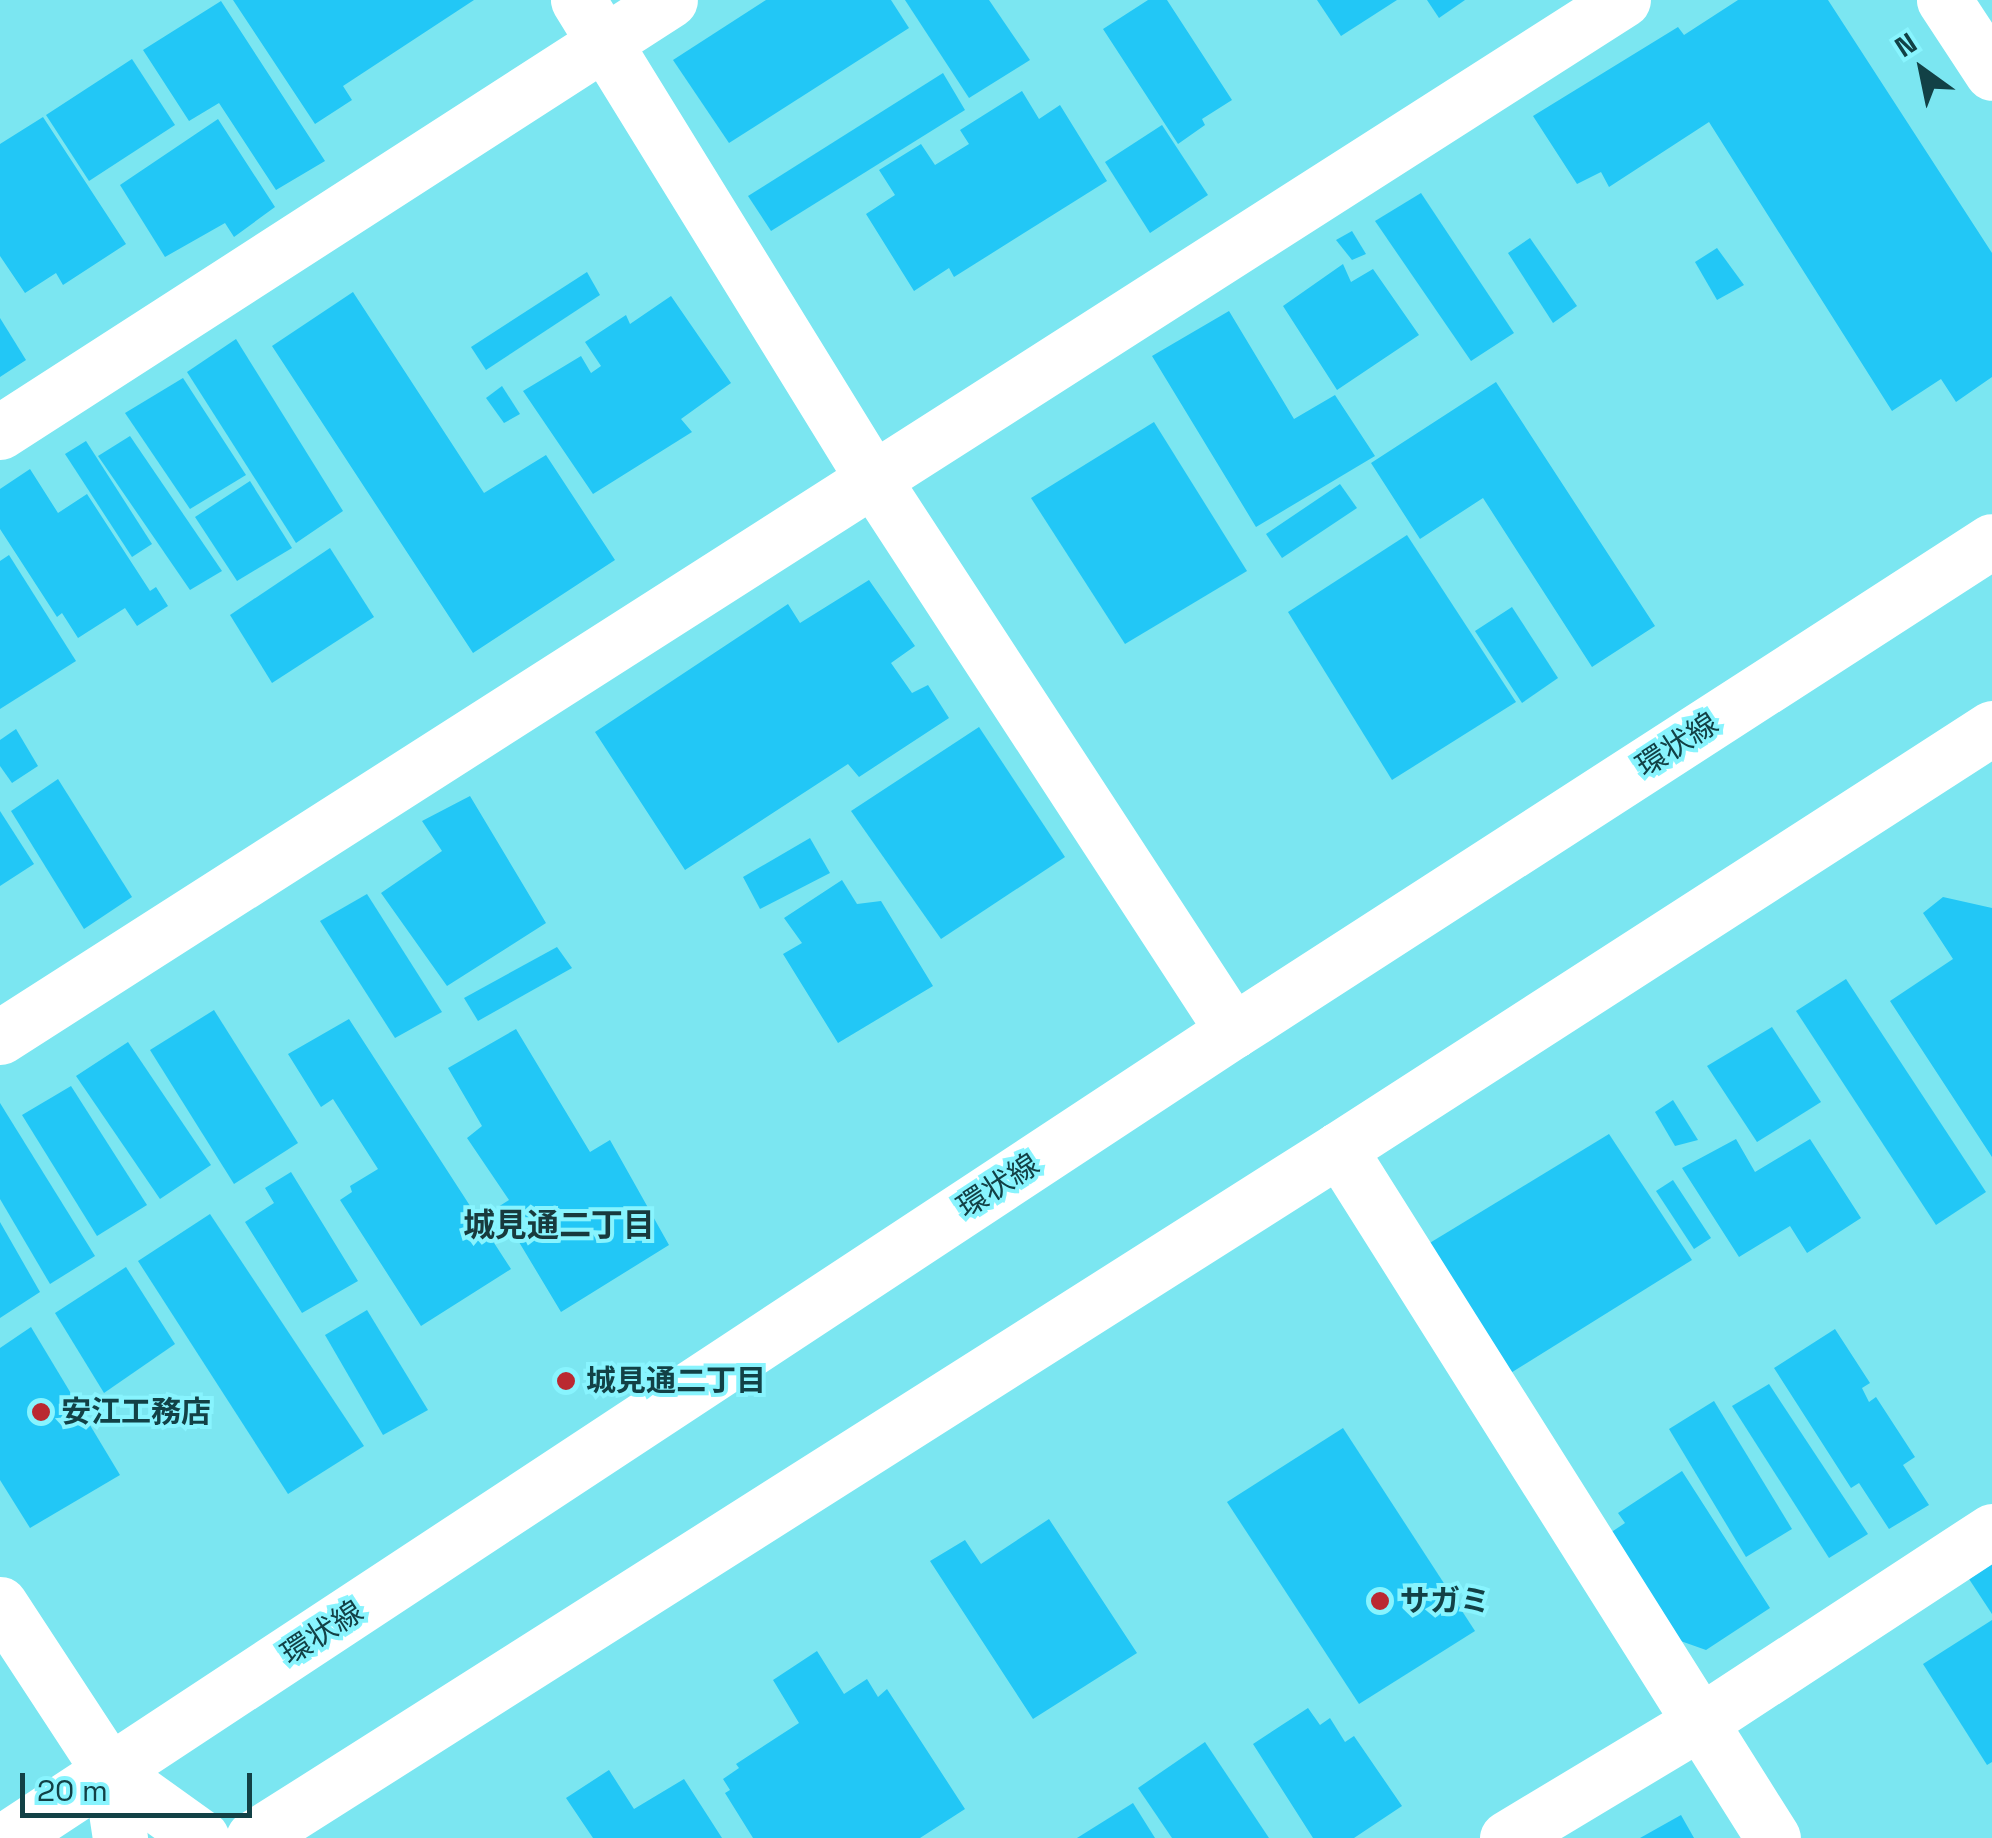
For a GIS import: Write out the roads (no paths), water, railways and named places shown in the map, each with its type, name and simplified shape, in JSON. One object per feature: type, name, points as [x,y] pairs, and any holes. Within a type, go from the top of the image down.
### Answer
[{"type":"street","points":[[0,432],[591,21],[670,0]]},
{"type":"street","points":[[0,1037],[1623,0]]},
{"type":"street","points":[[1944,0],[1992,73]]},
{"type":"street","points":[[591,21],[873,478],[1233,1031]]},
{"type":"street","name":"環状線","points":[[8,1838],[1233,1031],[1992,542]]},
{"type":"street","points":[[253,1838],[1339,1149],[1992,728]]},
{"type":"street","points":[[1339,1149],[1773,1838]]},
{"type":"street","points":[[1507,1838],[1700,1722],[1992,1531]]},
{"type":"street","points":[[0,1604],[110,1772],[202,1838]]},
{"type":"street","points":[[110,1772],[120,1838]]},
{"type":"place","name":"城見通二丁目","points":[[566,1381]]},
{"type":"place","name":"安江工務店","points":[[41,1412]]},
{"type":"place","name":"サガミ","points":[[1380,1601]]},
{"type":"district","name":"城見通二丁目","points":[[559,1225]]}]
